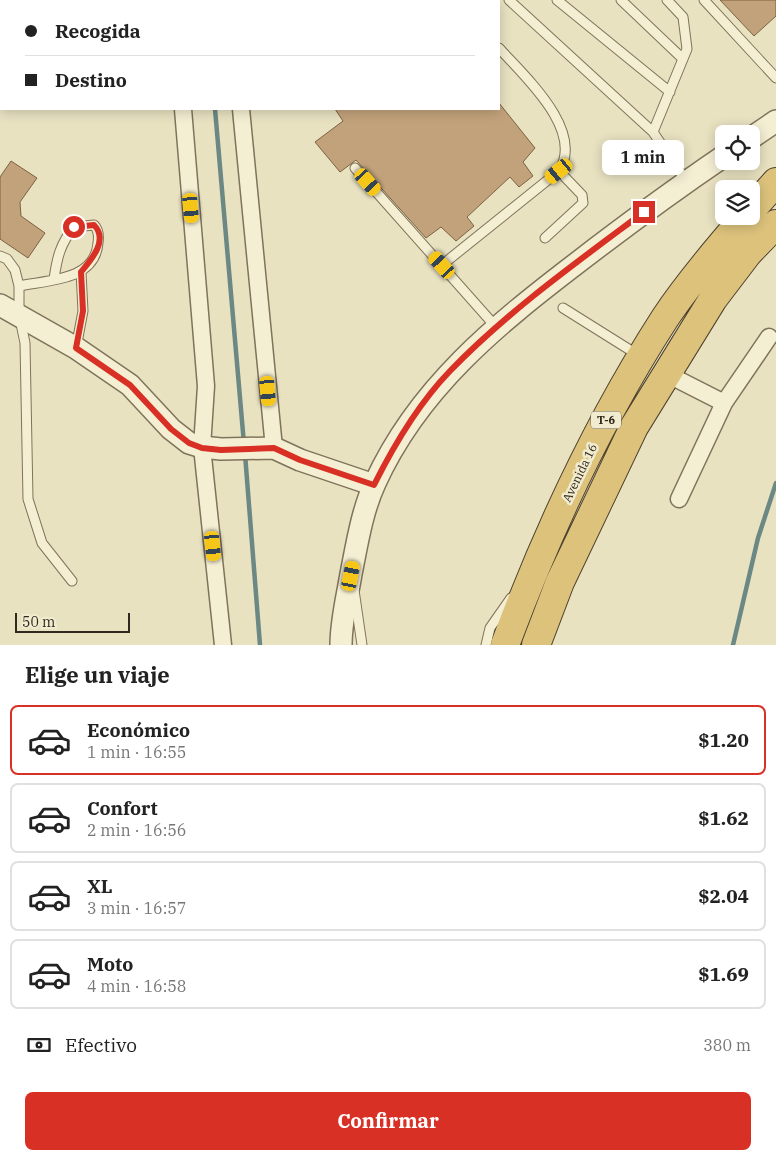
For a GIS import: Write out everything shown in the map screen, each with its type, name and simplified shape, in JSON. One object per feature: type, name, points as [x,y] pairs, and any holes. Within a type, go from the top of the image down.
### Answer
[{"type":"highway","points":[[760,200],[776,182]]},
{"type":"highway","name":"T-6","points":[[536,645],[560,582],[626,443],[713,299],[748,253],[776,224]]},
{"type":"highway","name":"Avenida 16","points":[[505,645],[542,554],[600,431],[666,317],[739,225]]},
{"type":"street","points":[[183,110],[212,448],[223,645]]},
{"type":"street","points":[[241,110],[267,448]]},
{"type":"street","points":[[760,132],[776,121]]},
{"type":"street","points":[[341,645],[341,628],[358,540],[374,485],[386,461],[413,418],[449,372],[496,327],[659,200],[715,162]]},
{"type":"street","points":[[0,305],[19,314],[76,348],[130,385],[171,429],[189,443],[212,448],[267,448],[374,485]]},
{"type":"street","points":[[679,499],[724,403],[769,338]]},
{"type":"street","points":[[667,374],[724,403]]},
{"type":"lane","points":[[509,0],[653,132],[686,182]]},
{"type":"lane","points":[[557,0],[670,92]]},
{"type":"lane","points":[[621,0],[683,59]]},
{"type":"lane","points":[[653,132],[687,48],[684,17],[667,0]]},
{"type":"lane","points":[[704,0],[776,78]]},
{"type":"lane","points":[[442,265],[559,171],[564,161],[565,140],[550,104],[500,49]]},
{"type":"lane","points":[[355,168],[496,327]]},
{"type":"lane","points":[[545,238],[583,203],[582,195],[559,171]]},
{"type":"lane","points":[[19,286],[72,277],[81,272],[97,253],[99,234],[94,225],[74,227],[62,242],[57,253],[54,279]]},
{"type":"lane","points":[[0,256],[7,258],[15,270],[19,286],[19,314],[25,343],[28,499],[42,543],[72,581]]},
{"type":"lane","points":[[76,348],[83,311],[81,272]]},
{"type":"lane","points":[[563,308],[642,357]]},
{"type":"lane","points":[[486,645],[490,628],[542,554]]},
{"type":"lane","points":[[351,576],[360,619],[362,645]]},
{"type":"building","points":[[720,0],[776,0],[776,16],[754,36]]},
{"type":"building","points":[[500,104],[535,148],[523,162],[533,176],[519,187],[510,177],[467,217],[474,226],[456,241],[441,227],[426,238],[356,160],[340,172],[315,142],[343,121],[336,110],[500,110]]},
{"type":"building","points":[[11,161],[37,178],[20,202],[21,216],[45,233],[28,258],[0,239],[0,177]]},
{"type":"waterway","points":[[215,110],[244,444]]},
{"type":"waterway","points":[[245,454],[260,645]]},
{"type":"waterway","points":[[733,645],[758,538],[776,483]]},
{"type":"route","points":[[74,227],[94,225],[99,234],[97,253],[81,272],[83,311],[76,348],[130,385],[171,429],[189,443],[202,448],[221,450],[274,448],[300,460],[374,485],[386,461],[413,418],[449,372],[508,316],[644,212]]}]
